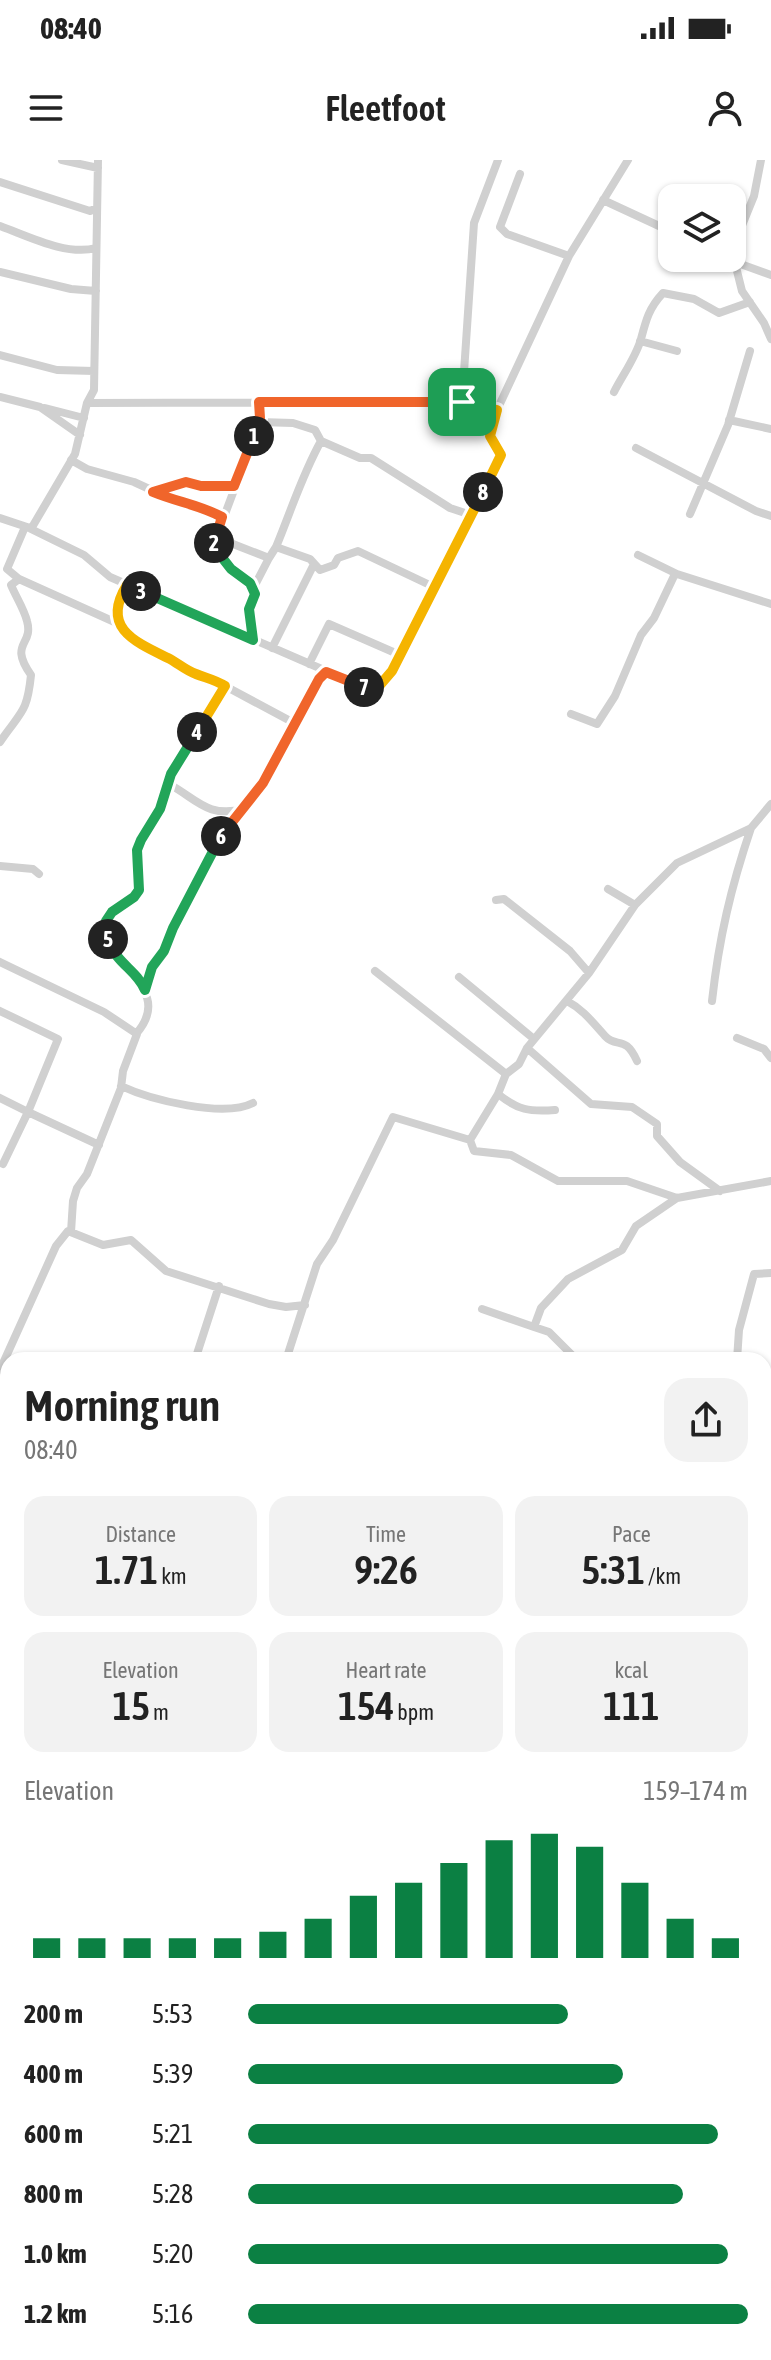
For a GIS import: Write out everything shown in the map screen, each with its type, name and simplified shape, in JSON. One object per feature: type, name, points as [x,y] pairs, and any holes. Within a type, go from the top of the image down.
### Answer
[{"type":"street","points":[[62,160],[98,164],[94,390],[87,403],[71,460],[28,528],[7,569],[19,579],[119,624]]},
{"type":"street","points":[[462,402],[474,223],[498,160]]},
{"type":"street","points":[[0,518],[84,555],[110,577],[127,585],[370,690],[380,685],[400,655],[501,455],[490,436],[497,410],[569,256],[628,160]]},
{"type":"street","points":[[746,216],[754,196],[761,160]]},
{"type":"street","points":[[520,174],[500,227],[507,234],[569,256]]},
{"type":"street","points":[[0,182],[90,211],[97,208]]},
{"type":"street","points":[[603,200],[658,226]]},
{"type":"street","points":[[0,226],[50,244],[87,250],[96,248]]},
{"type":"street","points":[[746,266],[771,275]]},
{"type":"street","points":[[0,272],[71,289],[96,291]]},
{"type":"street","points":[[737,272],[742,291],[771,339]]},
{"type":"street","points":[[614,392],[640,341],[642,325],[651,306],[663,293],[694,299],[719,313],[750,302]]},
{"type":"street","points":[[640,341],[677,351]]},
{"type":"street","points":[[690,514],[729,420],[750,351]]},
{"type":"street","points":[[0,355],[57,370],[94,371]]},
{"type":"street","points":[[0,397],[84,418]]},
{"type":"street","points":[[253,640],[249,609],[255,594],[253,589],[250,583],[231,569],[213,546],[259,422],[259,402]]},
{"type":"street","points":[[87,403],[462,402],[497,410]]},
{"type":"street","points":[[40,407],[80,435]]},
{"type":"street","points":[[729,420],[771,429]]},
{"type":"street","points":[[259,422],[293,423],[315,430],[321,441],[360,458],[371,458],[450,508],[471,515]]},
{"type":"street","points":[[253,589],[291,515],[296,492],[321,441]]},
{"type":"street","points":[[636,448],[771,516]]},
{"type":"street","points":[[71,460],[87,469],[106,472],[182,504],[199,505],[222,517]]},
{"type":"street","points":[[153,492],[186,482],[201,486],[234,486]]},
{"type":"street","points":[[217,531],[233,544],[269,558]]},
{"type":"street","points":[[276,547],[310,559],[320,570],[334,565],[338,558],[358,551],[434,587]]},
{"type":"street","points":[[638,555],[677,574],[771,604]]},
{"type":"street","points":[[272,648],[314,564]]},
{"type":"street","points":[[571,714],[597,724],[615,696],[641,635],[654,618],[670,581],[677,574]]},
{"type":"street","points":[[0,742],[25,710],[29,694],[31,675],[20,660],[20,648],[28,632],[27,620],[11,585],[19,579]]},
{"type":"street","points":[[127,585],[117,600],[116,619],[142,646],[296,724]]},
{"type":"street","points":[[309,664],[329,624],[400,655]]},
{"type":"street","points":[[71,1232],[73,1201],[99,1145],[136,1034],[143,1026],[145,990],[152,967],[164,951],[222,834],[258,791],[319,679],[326,672]]},
{"type":"street","points":[[145,990],[140,980],[116,957],[106,921],[112,912],[139,890],[137,850],[155,820],[171,774],[225,686]]},
{"type":"street","points":[[169,784],[207,810],[218,813],[244,809]]},
{"type":"street","points":[[712,1001],[722,924],[731,886],[751,828],[771,804]]},
{"type":"street","points":[[470,1140],[498,1094],[506,1074],[519,1064],[527,1048],[589,973],[635,905],[677,863],[751,828]]},
{"type":"street","points":[[0,866],[33,869],[39,874]]},
{"type":"street","points":[[608,889],[635,905]]},
{"type":"street","points":[[496,900],[504,899],[559,942],[589,973]]},
{"type":"street","points":[[0,962],[104,1012],[136,1034]]},
{"type":"street","points":[[375,971],[506,1074]]},
{"type":"street","points":[[459,977],[534,1039]]},
{"type":"street","points":[[567,1001],[588,1016],[611,1041],[620,1040],[631,1047],[637,1061]]},
{"type":"street","points":[[0,1011],[58,1039],[3,1164]]},
{"type":"street","points":[[737,1038],[764,1049],[771,1058]]},
{"type":"street","points":[[527,1048],[591,1104],[632,1107],[643,1112],[657,1124],[657,1136],[680,1162],[720,1191]]},
{"type":"street","points":[[121,1086],[138,1094],[186,1105],[228,1110],[253,1103]]},
{"type":"street","points":[[498,1094],[516,1109],[531,1112],[555,1110]]},
{"type":"street","points":[[0,1098],[99,1145]]},
{"type":"street","points":[[289,1352],[317,1264],[333,1240],[393,1117],[470,1140]]},
{"type":"street","points":[[470,1140],[474,1151],[511,1155],[558,1181],[627,1181],[677,1198]]},
{"type":"street","points":[[534,1327],[541,1308],[568,1279],[622,1250],[636,1226],[677,1198],[771,1181]]},
{"type":"street","points":[[8,1352],[56,1246],[68,1231],[103,1245],[131,1240],[166,1271],[269,1304],[286,1307],[305,1305]]},
{"type":"street","points":[[738,1352],[739,1330],[754,1274],[771,1273]]},
{"type":"street","points":[[198,1352],[219,1286]]},
{"type":"street","points":[[482,1309],[549,1332],[569,1352]]},
{"type":"route","points":[[259,402],[462,402],[497,410],[490,436],[501,455],[392,671],[380,685],[370,690],[326,672],[319,679],[286,744],[253,799],[222,834],[164,951],[152,967],[145,990],[140,980],[116,957],[111,948],[106,921],[112,912],[139,890],[137,850],[141,840],[160,809],[171,774],[225,686],[183,669],[128,635],[116,619],[117,600],[127,585],[253,640],[249,609],[255,594],[250,583],[231,569],[213,546],[222,517],[199,505],[182,504],[153,492],[186,482],[201,486],[234,486],[259,422],[259,402]]}]
